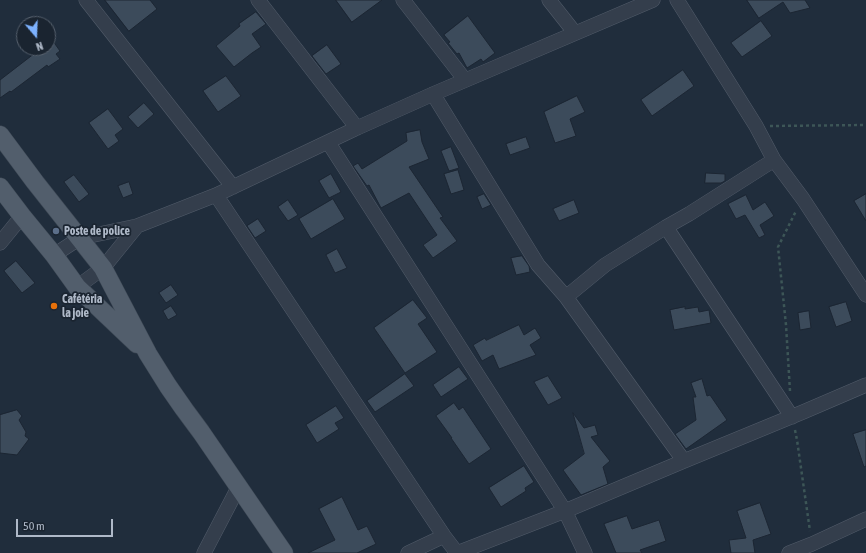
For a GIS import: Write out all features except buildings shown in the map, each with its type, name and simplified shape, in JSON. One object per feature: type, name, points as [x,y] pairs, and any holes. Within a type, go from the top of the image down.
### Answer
[{"type":"main road","points":[[0,135],[103,268],[148,354],[180,403],[284,553]]},
{"type":"main road","points":[[0,187],[77,287],[148,354]]},
{"type":"street","points":[[86,0],[233,187]]},
{"type":"street","points":[[258,0],[357,128]]},
{"type":"street","points":[[403,0],[465,80]]},
{"type":"street","points":[[550,0],[575,33]]},
{"type":"street","points":[[54,256],[80,238],[137,226],[216,195],[357,128],[433,94],[652,0]]},
{"type":"street","points":[[677,0],[756,126],[774,160],[803,199],[866,295]]},
{"type":"street","points":[[433,94],[538,265],[566,297],[684,461]]},
{"type":"street","points":[[328,142],[565,511],[585,553]]},
{"type":"street","points":[[566,297],[605,265],[774,160]]},
{"type":"street","points":[[216,195],[444,536],[457,553],[565,511],[866,385]]},
{"type":"street","points":[[0,243],[22,216]]},
{"type":"street","points":[[77,287],[103,268],[137,226]]},
{"type":"street","points":[[666,227],[792,416]]},
{"type":"street","points":[[204,553],[239,486]]},
{"type":"street","points":[[789,553],[866,519]]},
{"type":"street","points":[[408,553],[444,536]]},
{"type":"path","points":[[756,126],[866,125]]},
{"type":"path","points":[[790,394],[786,324],[778,247],[803,199]]},
{"type":"path","points":[[792,416],[797,440],[812,544]]},
{"type":"place","name":"Poste de police","points":[[56,231]]},
{"type":"place","name":"Cafétéria la joie","points":[[54,306]]}]
